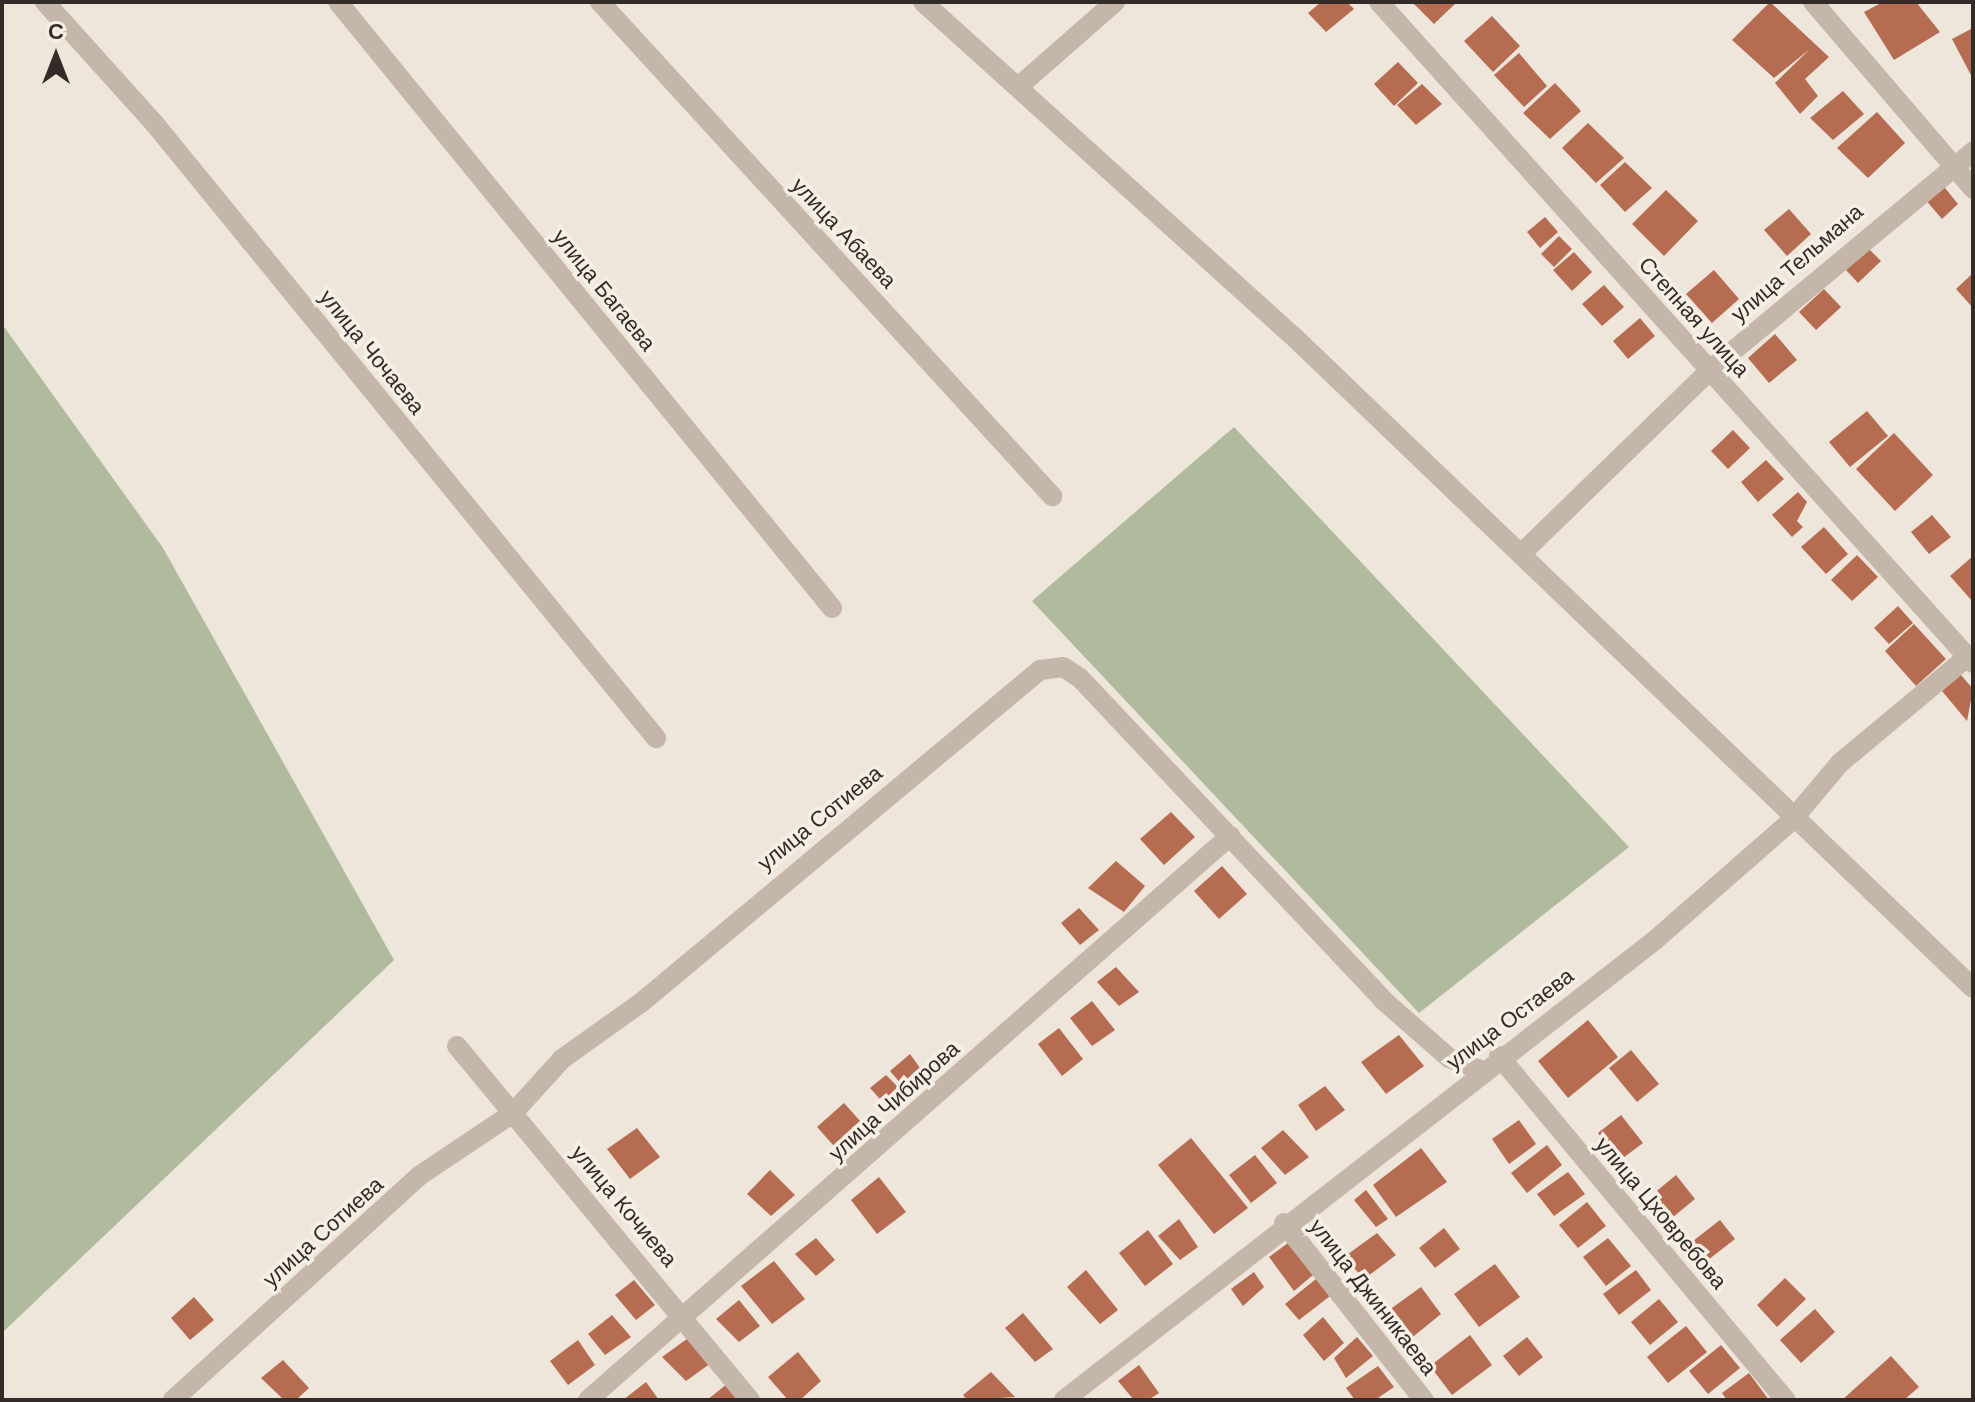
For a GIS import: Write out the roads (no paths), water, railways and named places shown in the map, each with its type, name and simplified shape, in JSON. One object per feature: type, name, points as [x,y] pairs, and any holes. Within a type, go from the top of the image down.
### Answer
[{"type":"street","name":"улица Чочаева","points":[[45,2],[165,135],[656,738]]},
{"type":"street","name":"улица Багаева","points":[[338,2],[832,608]]},
{"type":"street","name":"улица Абаева","points":[[600,2],[1052,496]]},
{"type":"street","points":[[923,2],[1522,553],[1792,820],[1972,988]]},
{"type":"street","points":[[1018,87],[1115,2]]},
{"type":"street","name":"Степная улица","points":[[1379,2],[1970,660]]},
{"type":"street","points":[[1813,2],[1973,189]]},
{"type":"street","name":"улица Тельмана","points":[[1522,553],[1710,370],[1950,164],[1973,152]]},
{"type":"street","name":"улица Остаева","points":[[1064,1400],[1087,1393],[1284,1223],[1499,1056],[1654,941],[1792,820],[1840,763],[1970,660]]},
{"type":"street","name":"улица Сотиева","points":[[173,1400],[419,1176],[513,1113],[562,1059],[642,1002],[1040,670],[1063,667],[1080,678],[1420,1035],[1481,1070]]},
{"type":"street","name":"улица Чибирова","points":[[588,1400],[687,1317],[1230,836]]},
{"type":"street","name":"улица Кочиева","points":[[457,1046],[687,1317],[750,1400]]},
{"type":"street","name":"улица Цховребова","points":[[1499,1056],[1786,1400]]},
{"type":"street","name":"улица Джиникаева","points":[[1284,1223],[1424,1400]]}]
